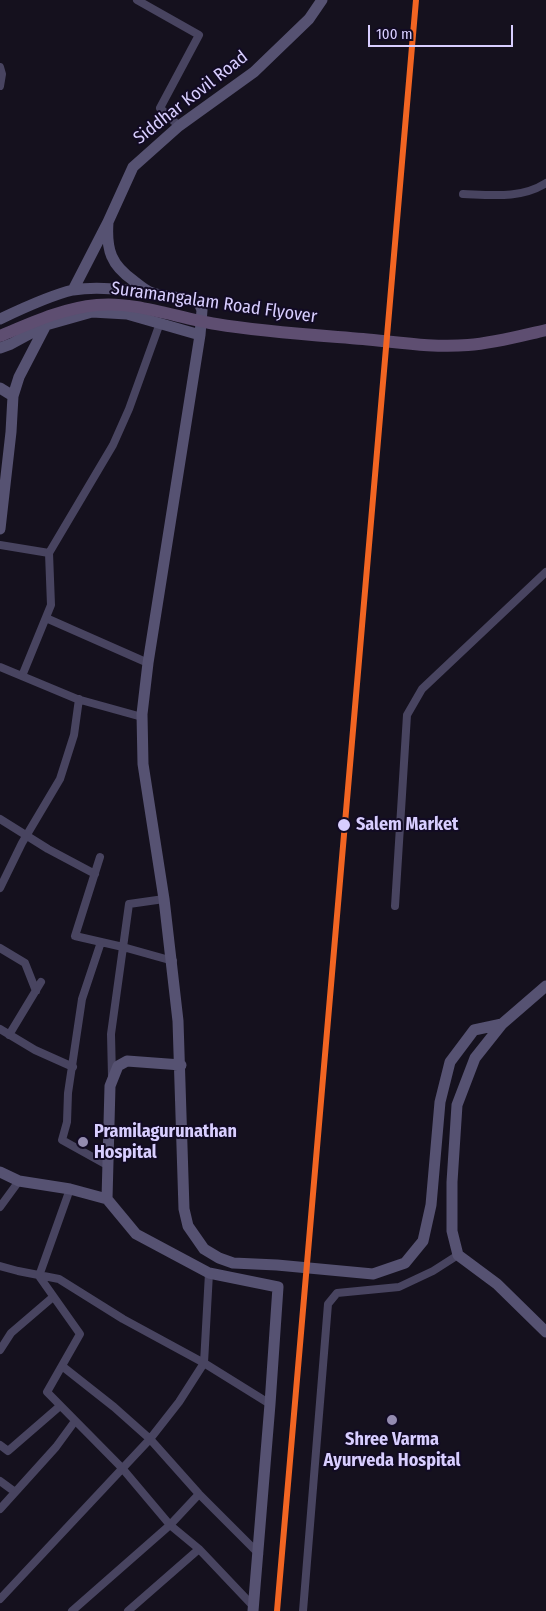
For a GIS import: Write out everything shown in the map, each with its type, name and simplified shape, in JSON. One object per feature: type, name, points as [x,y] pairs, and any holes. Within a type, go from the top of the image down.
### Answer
[{"type":"main road","name":"Suramangalam Road Flyover","points":[[0,327],[55,306],[96,297],[128,298],[190,312],[246,321],[431,337],[485,335],[546,321]]},
{"type":"main road","name":"Suramangalam Road Flyover","points":[[0,336],[57,314],[97,305],[150,310],[189,320],[245,329],[430,345],[467,345],[505,340],[546,330]]},
{"type":"street","points":[[137,0],[199,35],[160,108],[179,126]]},
{"type":"street","name":"Siddhar Kovil Road","points":[[73,290],[108,222],[133,166],[179,126],[254,72],[309,19],[322,0]]},
{"type":"street","points":[[0,67],[2,74],[0,86]]},
{"type":"street","points":[[463,194],[507,196],[539,187],[546,183]]},
{"type":"street","points":[[108,222],[107,240],[112,258],[120,271],[150,292]]},
{"type":"street","points":[[0,319],[73,290],[107,288],[150,292],[191,299],[199,303],[202,310],[200,335],[148,663],[142,717],[142,764],[172,961],[181,1065],[184,1209],[188,1226],[204,1249],[219,1258],[233,1263],[372,1274],[405,1263],[423,1241],[431,1205],[440,1102],[450,1062],[474,1030],[502,1024]]},
{"type":"street","points":[[0,348],[46,325],[92,312],[127,314],[200,335]]},
{"type":"street","points":[[22,676],[51,605],[49,552],[113,445],[130,410],[160,322]]},
{"type":"street","points":[[0,529],[2,500],[12,432],[13,396],[19,377],[46,325]]},
{"type":"street","points":[[0,388],[13,396]]},
{"type":"street","points":[[0,545],[49,552]]},
{"type":"street","points":[[395,906],[407,715],[422,689],[546,572]]},
{"type":"street","points":[[46,618],[148,663]]},
{"type":"street","points":[[0,667],[79,699],[142,717]]},
{"type":"street","points":[[0,888],[3,873],[60,779],[74,735],[79,699]]},
{"type":"street","points":[[0,819],[95,874]]},
{"type":"street","points":[[100,857],[75,936],[172,961]]},
{"type":"street","points":[[112,1079],[111,1034],[129,904],[164,899]]},
{"type":"street","points":[[101,942],[82,999],[68,1093],[67,1122],[62,1140],[107,1165]]},
{"type":"street","points":[[0,948],[25,963],[36,991]]},
{"type":"street","points":[[10,1035],[41,982]]},
{"type":"street","points":[[545,988],[502,1024],[475,1058],[457,1105],[452,1182],[452,1231],[458,1255],[498,1284],[546,1332]]},
{"type":"street","points":[[0,1031],[35,1050],[73,1067]]},
{"type":"street","points":[[108,1199],[107,1165],[110,1086],[118,1066],[127,1061],[181,1065]]},
{"type":"street","points":[[0,1172],[19,1181],[70,1189],[108,1199],[136,1234],[209,1273],[278,1287],[259,1554],[252,1610]]},
{"type":"street","points":[[0,1207],[19,1181]]},
{"type":"street","points":[[39,1276],[70,1189]]},
{"type":"street","points":[[303,1611],[328,1304],[337,1293],[399,1287],[433,1271],[458,1255]]},
{"type":"street","points":[[0,1266],[59,1279],[123,1319],[204,1363],[270,1404]]},
{"type":"street","points":[[0,1599],[150,1439],[180,1402],[204,1363],[209,1273]]},
{"type":"street","points":[[39,1276],[80,1334],[47,1392],[122,1468],[170,1525],[199,1549],[252,1610]]},
{"type":"street","points":[[0,1350],[11,1333],[53,1297]]},
{"type":"street","points":[[62,1366],[114,1407],[150,1439],[199,1494],[259,1554]]},
{"type":"street","points":[[0,1444],[8,1450],[60,1406]]},
{"type":"street","points":[[0,1509],[56,1447],[75,1421]]},
{"type":"street","points":[[0,1481],[15,1492]]},
{"type":"street","points":[[72,1611],[170,1525],[199,1494]]},
{"type":"street","points":[[128,1611],[199,1549]]},
{"type":"transit line","points":[[277,1611],[416,0]]},
{"type":"place","name":"Salem Market","points":[[344,825]]},
{"type":"place","name":"Pramilagurunathan Hospital","points":[[83,1142]]},
{"type":"place","name":"Shree Varma Ayurveda Hospital","points":[[392,1420]]}]
